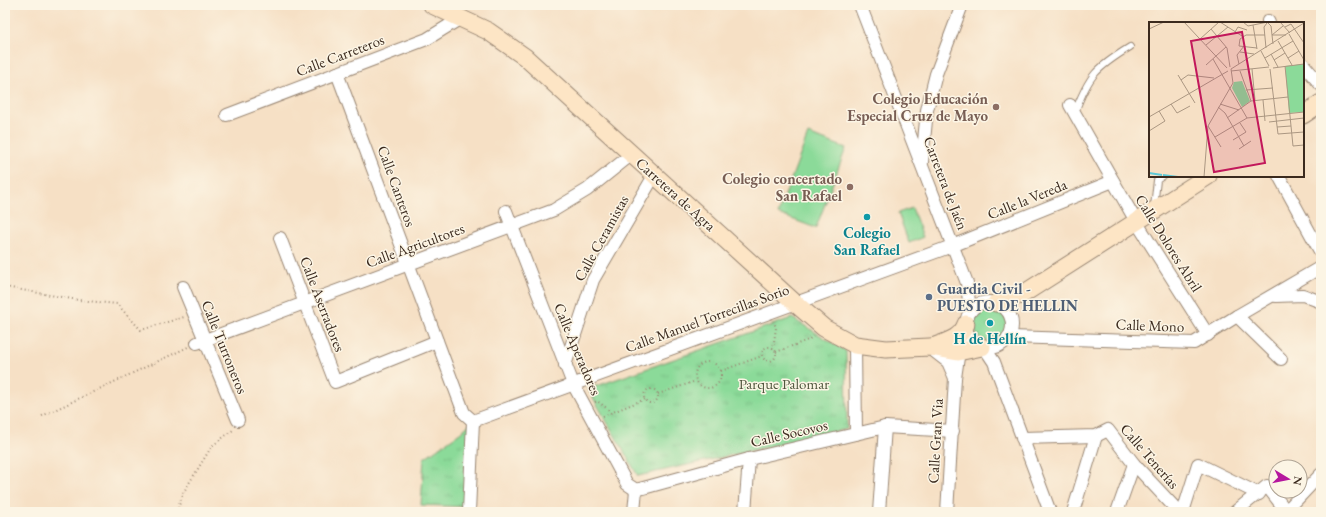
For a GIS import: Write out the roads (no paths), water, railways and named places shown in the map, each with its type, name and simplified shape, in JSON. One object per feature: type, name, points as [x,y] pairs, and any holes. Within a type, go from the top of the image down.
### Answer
[{"type":"street","name":"Carretera de Agra","points":[[432,5],[488,32],[525,57],[655,174],[794,303],[824,328],[854,345],[886,349],[930,347],[958,352],[985,347]]},
{"type":"street","name":"Carretera de Jaén","points":[[860,5],[967,283],[967,322]]},
{"type":"street","points":[[921,165],[927,110],[936,74],[962,5]]},
{"type":"street","name":"Calle Carreteros","points":[[227,115],[427,39],[461,18]]},
{"type":"street","points":[[1304,65],[1321,85]]},
{"type":"street","name":"Calle Canteros","points":[[337,73],[464,413],[473,421]]},
{"type":"street","points":[[1304,114],[1321,103]]},
{"type":"street","name":"Calle Dolores Abril","points":[[1072,109],[1137,223],[1208,335]]},
{"type":"street","name":"Calle Agricultores","points":[[201,342],[408,264],[512,227],[554,210],[581,194],[632,154]]},
{"type":"street","name":"Calle Ceramistas","points":[[565,365],[593,280],[655,174]]},
{"type":"street","points":[[1050,512],[994,362],[985,347],[974,342],[968,334],[967,322],[1000,310],[1206,177]]},
{"type":"street","points":[[1280,177],[1321,253]]},
{"type":"street","name":"Calle la Vereda","points":[[952,246],[1113,181]]},
{"type":"street","name":"Calle Aperadores","points":[[506,211],[572,384],[627,484],[636,490]]},
{"type":"street","name":"Calle Aserradores","points":[[280,238],[335,382],[437,341]]},
{"type":"street","name":"Calle Manuel Torrecillas Sorio","points":[[473,421],[952,246]]},
{"type":"street","name":"Calle Mono","points":[[1008,337],[1194,343],[1321,267]]},
{"type":"street","name":"Carretera de Jaén","points":[[967,283],[1000,310]]},
{"type":"street","name":"Calle Turroneros","points":[[183,286],[194,314],[201,342],[238,420]]},
{"type":"street","points":[[1270,297],[1291,294],[1303,295],[1321,302]]},
{"type":"street","points":[[1000,310],[1030,337]]},
{"type":"street","points":[[955,375],[966,357],[1008,337],[1000,310]]},
{"type":"street","points":[[1237,316],[1281,359]]},
{"type":"street","name":"Carretera de Agra","points":[[930,347],[951,340],[967,322]]},
{"type":"street","name":"Calle Gran Via","points":[[947,512],[953,431],[955,375],[958,352],[967,322]]},
{"type":"street","points":[[854,345],[856,434]]},
{"type":"street","points":[[930,347],[948,362],[955,375]]},
{"type":"street","points":[[469,512],[473,421]]},
{"type":"street","points":[[879,512],[885,427]]},
{"type":"street","name":"Calle Socovos","points":[[636,490],[749,459],[885,427],[953,431]]},
{"type":"street","name":"Calle Tenerías","points":[[1022,438],[1096,436],[1108,430],[1134,464],[1179,512]]},
{"type":"street","points":[[1073,512],[1096,436]]},
{"type":"street","points":[[745,512],[749,459]]},
{"type":"street","points":[[1117,512],[1134,464]]},
{"type":"street","points":[[1183,512],[1198,464],[1259,494]]},
{"type":"street","points":[[1235,512],[1267,486],[1287,511],[1321,474]]},
{"type":"street","points":[[634,512],[636,490]]},
{"type":"lane","points":[[1072,109],[1092,76],[1107,61],[1130,47]]},
{"type":"lane","points":[[1154,212],[1157,180],[1162,177]]},
{"type":"place","name":"Colegio Educación Especial Cruz de Mayo","points":[[996,107]]},
{"type":"place","name":"Colegio concertado San Rafael","points":[[850,187]]},
{"type":"place","name":"Colegio San Rafael","points":[[867,217]]},
{"type":"place","name":"Guardia Civil - PUESTO DE HELLIN","points":[[929,297]]},
{"type":"place","name":"H de Hellín","points":[[990,323]]},
{"type":"park label","name":"Parque Palomar","points":[[784,383]]}]
